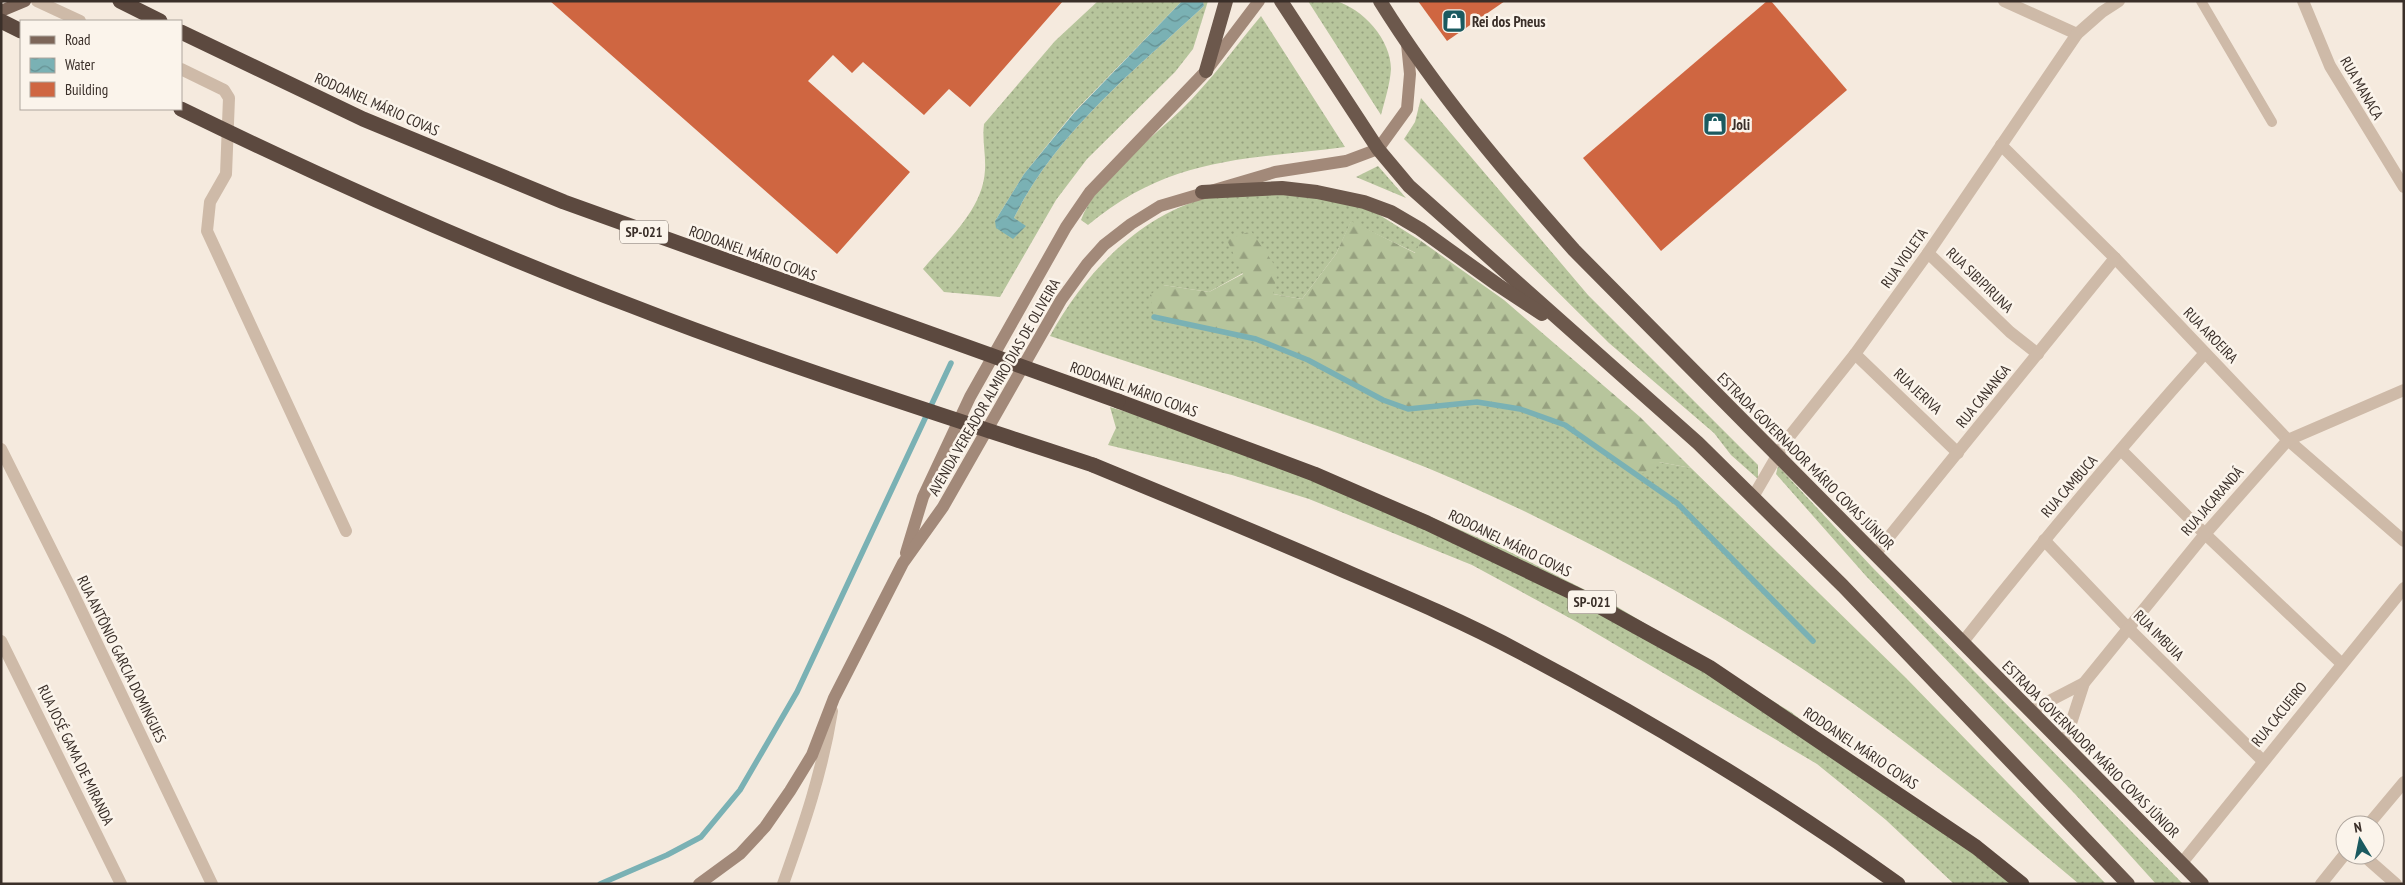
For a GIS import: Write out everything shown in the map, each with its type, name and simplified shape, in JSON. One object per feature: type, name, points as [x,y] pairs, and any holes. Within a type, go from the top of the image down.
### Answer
[{"type":"highway","points":[[120,1],[158,20]]},
{"type":"highway","points":[[1206,71],[1226,1]]},
{"type":"highway","points":[[1281,1],[1378,149],[1416,192],[1698,443],[1843,586],[2128,884]]},
{"type":"highway","name":"ESTRADA GOVERNADOR MÁRIO COVAS JÚNIOR","points":[[1380,1],[1407,44],[1512,180],[1574,250],[2202,884]]},
{"type":"highway","points":[[1,21],[20,30]]},
{"type":"highway","name":"RODOANEL MÁRIO COVAS","points":[[182,32],[363,119],[564,202],[1118,401],[1314,474],[1428,523],[1584,598],[1709,667],[1968,842],[2022,884]]},
{"type":"highway","points":[[182,109],[292,163],[468,241],[633,307],[1093,465],[1275,540],[1431,608],[1519,651],[1629,711],[1820,828],[1898,884]]},
{"type":"highway","points":[[1202,192],[1282,188],[1317,192],[1364,202],[1391,212],[1420,229],[1498,285],[1581,338]]},
{"type":"main road","points":[[1,11],[25,1]]},
{"type":"main road","name":"AVENIDA VEREADOR ALMIRO DIAS DE OLIVEIRA","points":[[903,563],[923,497],[970,397],[1066,227],[1090,192],[1206,71],[1259,1]]},
{"type":"main road","points":[[1378,149],[1407,109],[1410,74],[1407,44]]},
{"type":"main road","name":"AVENIDA VEREADOR ALMIRO DIAS DE OLIVEIRA","points":[[699,884],[740,854],[765,827],[812,755],[834,698],[903,563],[943,508],[1061,300],[1087,264],[1111,240],[1160,206],[1202,192],[1275,172],[1359,158],[1378,149]]},
{"type":"street","points":[[37,1],[78,20]]},
{"type":"street","points":[[2004,1],[2077,34]]},
{"type":"street","name":"RUA VIOLETA","points":[[1753,497],[1786,442],[1854,354],[1928,252],[2077,34],[2102,12],[2119,1]]},
{"type":"street","name":"RUA MANACA","points":[[2303,1],[2330,66],[2404,187]]},
{"type":"street","points":[[182,69],[224,90],[229,98],[226,174],[210,202],[207,231],[346,531]]},
{"type":"street","name":"RUA AROEIRA","points":[[2001,145],[2115,258],[2288,440],[2404,541]]},
{"type":"street","name":"RUA SIBIPIRUNA","points":[[1928,252],[2010,332],[2038,354]]},
{"type":"street","name":"RUA CANANGA","points":[[1876,553],[2115,258]]},
{"type":"street","name":"RUA CAMBUCA","points":[[1962,643],[2044,540],[2205,353]]},
{"type":"street","name":"RUA JERIVA","points":[[1854,354],[1958,453]]},
{"type":"street","name":"RUA JACARANDÁ","points":[[2064,745],[2084,683],[2205,534],[2288,440],[2404,390]]},
{"type":"street","name":"RUA ANTÔNIO GARCIA DOMINGUES","points":[[1,449],[75,598],[212,884]]},
{"type":"street","points":[[2122,450],[2205,534],[2341,663]]},
{"type":"street","name":"RUA IMBUIA","points":[[2044,540],[2127,628],[2262,760]]},
{"type":"street","name":"RUA CACUEIRO","points":[[2181,864],[2262,760],[2404,588]]},
{"type":"street","name":"RUA JOSÉ GAMA DE MIRANDA","points":[[1,641],[121,884]]},
{"type":"street","name":"RUA JACARANDÁ","points":[[2030,711],[2084,683]]},
{"type":"street","points":[[783,884],[813,801],[825,754],[834,698]]},
{"type":"street","points":[[2376,815],[2404,782]]},
{"type":"street","points":[[2321,884],[2336,865]]},
{"type":"street","points":[[2375,865],[2396,884]]},
{"type":"lane","points":[[2201,1],[2272,122]]},
{"type":"green space","points":[[1098,1],[1182,1],[1074,112],[1024,174],[995,221],[1014,218],[1031,187],[1074,130],[1125,79],[1204,6],[1203,1],[1208,1],[1193,49],[1175,72],[1087,159],[1056,200],[1000,297],[944,292],[923,269],[962,224],[978,198],[983,185],[985,170],[984,124],[1055,41]]},
{"type":"green space","points":[[1308,1],[1335,1],[1356,10],[1374,27],[1381,37],[1390,58],[1391,69],[1381,115]]},
{"type":"green space","points":[[1261,16],[1345,147],[1242,159],[1179,173],[1119,202],[1088,225],[1081,220],[1098,190],[1125,161],[1192,99]]},
{"type":"green space","points":[[1421,98],[1588,295],[1758,465],[1758,479],[1731,455],[1714,433],[1609,343],[1404,139],[1415,122]]},
{"type":"green space","points":[[1378,166],[1406,198],[1356,177]]},
{"type":"green space","points":[[1255,191],[1336,198],[1378,214],[1421,241],[1416,253],[1351,222],[1336,254],[1302,299],[1273,294],[1243,273],[1209,292],[1163,285],[1210,331],[1256,339],[1308,360],[1408,409],[1477,402],[1520,409],[1659,462],[1691,468],[1906,678],[2106,884],[2079,884],[1956,783],[1841,695],[1759,640],[1716,614],[1586,542],[1483,492],[1361,442],[1299,419],[1050,336],[1080,289],[1099,267],[1141,230],[1165,215],[1190,203],[1217,195]]},
{"type":"green space","points":[[1351,221],[1415,253],[1421,241],[1504,300],[1640,417],[1691,468],[1659,462],[1639,476],[1559,423],[1520,409],[1477,402],[1408,409],[1383,400],[1308,360],[1256,339],[1154,317],[1150,295],[1163,285],[1209,292],[1243,274],[1227,240],[1251,231],[1278,270],[1273,294],[1302,299],[1336,254]]},
{"type":"green space","points":[[1110,407],[1248,448],[1413,509],[1506,550],[1611,603],[1791,712],[2013,884],[1954,884],[1886,820],[1817,764],[1577,622],[1472,565],[1309,499],[1232,475],[1108,445],[1116,428]]},
{"type":"green space","points":[[1778,466],[1872,567],[2183,884],[2156,884],[2075,794],[1866,576],[1776,474]]},
{"type":"water","points":[[1182,1],[1203,1],[1204,6],[1125,79],[1074,130],[1031,187],[1014,218],[1026,226],[1013,239],[996,228],[995,221],[1024,174],[1074,113]]},
{"type":"building","points":[[550,1],[1063,1],[970,107],[949,89],[924,115],[863,62],[852,73],[833,55],[808,81],[910,172],[837,254]]},
{"type":"building","name":"Rei dos Pneus","points":[[1418,1],[1505,1],[1447,41]]},
{"type":"building","name":"Joli","points":[[1767,1],[1771,1],[1847,90],[1661,251],[1583,158]]},
{"type":"waterway","points":[[1154,317],[1256,339],[1308,360],[1383,400],[1408,409],[1477,402],[1520,409],[1565,425],[1677,503],[1813,641]]},
{"type":"waterway","points":[[600,884],[667,855],[701,837],[740,790],[797,692],[951,363]]},
{"type":"place","name":"Rei dos Pneus","points":[[1454,21]]},
{"type":"place","name":"Joli","points":[[1715,124]]}]
